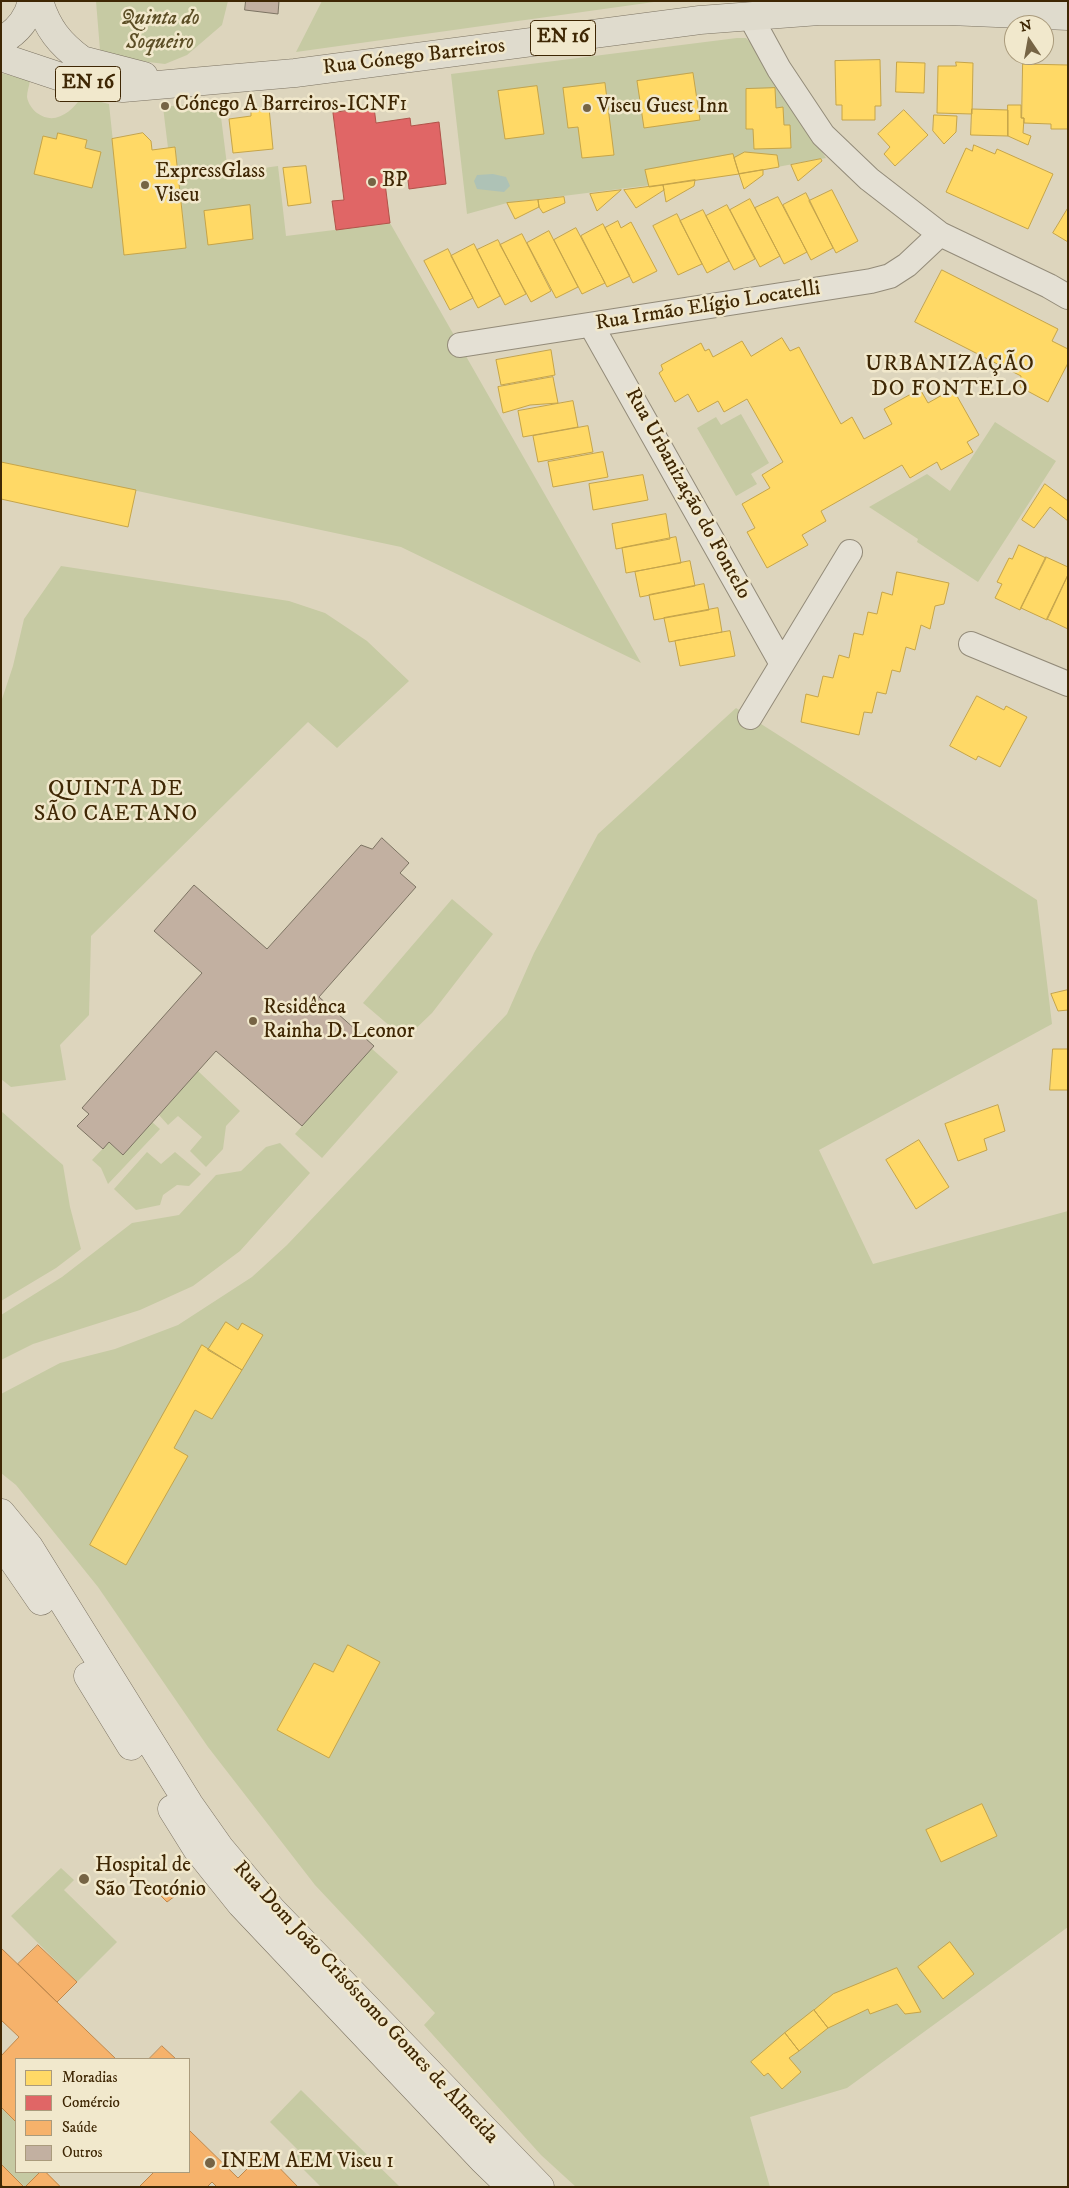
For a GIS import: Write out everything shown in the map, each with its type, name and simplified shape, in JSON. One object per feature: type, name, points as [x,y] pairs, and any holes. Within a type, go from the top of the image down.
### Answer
[{"type":"main road","points":[[1,41],[11,36],[22,24],[30,10],[32,1]]},
{"type":"main road","name":"Rua Cónego Barreiros","points":[[39,1],[45,19],[54,35],[82,60],[118,71],[178,83]]},
{"type":"main road","name":"Rua Cónego Barreiros","points":[[1,57],[79,83],[123,88],[283,74],[700,20],[750,16],[819,11],[934,11],[1068,16]]},
{"type":"street","points":[[750,16],[780,69],[823,135],[869,179],[940,234],[1068,297]]},
{"type":"street","name":"Rua Irmão Elígio Locatelli","points":[[460,345],[884,278],[907,266],[940,234]]},
{"type":"street","name":"Rua Urbanização do Fontelo","points":[[591,325],[782,664]]},
{"type":"street","points":[[750,717],[850,552]]},
{"type":"street","points":[[971,644],[1068,684]]},
{"type":"street","name":"Rua Dom João Crisóstomo Gomes de Almeida","points":[[1,1512],[29,1548],[189,1804],[220,1848],[272,1910],[540,2187]]},
{"type":"street","name":"Rua Dom João Crisóstomo Gomes de Almeida","points":[[1,1543],[29,1582],[119,1727],[206,1861],[241,1904],[483,2160],[511,2187]]},
{"type":"green space","name":"Quinta do Soqueiro","points":[[96,1],[228,1],[222,25],[187,55],[165,64],[99,56]]},
{"type":"green space","points":[[322,1],[661,1],[296,52]]},
{"type":"green space","points":[[746,38],[751,43],[826,158],[739,174],[507,203],[467,214],[451,74]]},
{"type":"green space","points":[[1,73],[30,81],[27,95],[28,101],[37,113],[44,117],[56,118],[68,112],[82,97],[109,104],[125,255],[186,247],[175,147],[168,148],[163,107],[219,101],[228,173],[278,166],[286,236],[390,223],[641,663],[401,547],[1,462]]},
{"type":"green space","points":[[741,414],[769,463],[751,474],[757,484],[736,496],[697,428],[716,417],[721,425]]},
{"type":"green space","points":[[995,422],[1056,461],[978,582],[917,542],[918,539],[869,507],[927,474],[950,491]]},
{"type":"green space","points":[[61,566],[289,601],[325,613],[367,641],[409,681],[337,748],[308,722],[91,936],[89,1015],[60,1045],[66,1080],[11,1087],[1,1079],[1,702],[13,666],[24,619]]},
{"type":"green space","points":[[736,708],[1037,900],[1052,1024],[819,1150],[873,1264],[1068,1211],[1068,1927],[847,2088],[750,2117],[770,2187],[576,2187],[541,2155],[424,2025],[435,2013],[315,1885],[208,1747],[98,1587],[16,1485],[1,1473],[1,1394],[60,1363],[115,1349],[178,1325],[252,1277],[287,1245],[507,1014],[534,953],[598,834]]},
{"type":"green space","points":[[452,899],[493,934],[432,1013],[405,1039],[363,1003]]},
{"type":"green space","points":[[371,1048],[398,1072],[322,1158],[295,1134]]},
{"type":"green space","points":[[198,1071],[240,1111],[226,1126],[223,1149],[206,1167],[190,1151],[202,1137],[178,1116],[168,1125],[159,1115]]},
{"type":"green space","points":[[1,1111],[63,1165],[70,1207],[81,1249],[56,1268],[1,1301]]},
{"type":"green space","points":[[152,1122],[160,1129],[108,1184],[101,1168],[92,1160],[109,1142],[123,1155]]},
{"type":"green space","points":[[280,1143],[310,1173],[240,1251],[193,1286],[140,1310],[33,1344],[1,1360],[1,1315],[62,1277],[132,1223],[179,1215],[216,1175],[241,1171],[266,1147]]},
{"type":"green space","points":[[147,1152],[161,1164],[175,1152],[201,1174],[189,1186],[177,1185],[163,1195],[160,1205],[136,1210],[114,1189]]},
{"type":"green space","points":[[61,1868],[74,1880],[64,1890],[117,1942],[77,1982],[11,1916]]},
{"type":"green space","points":[[301,2090],[400,2187],[321,2187],[294,2160],[300,2152],[270,2122]]},
{"type":"green space","points":[[1,2107],[15,2121],[15,2173],[39,2173],[25,2187],[1,2164]]},
{"type":"shaded area","points":[[493,174],[506,177],[510,186],[504,192],[477,189],[474,181],[477,175]]},
{"type":"building: Moradias","points":[[880,60],[881,106],[875,106],[875,120],[842,120],[842,105],[836,105],[835,61]]},
{"type":"building: Moradias","points":[[897,62],[925,63],[924,93],[896,92]]},
{"type":"building: Moradias","points":[[956,62],[973,63],[972,114],[937,113],[938,66],[956,66]]},
{"type":"building: Moradias","points":[[1023,65],[1068,65],[1068,129],[1051,129],[1051,124],[1024,123],[1024,118],[1022,118]]},
{"type":"building: Moradias","points":[[693,73],[700,120],[644,128],[637,81]]},
{"type":"building: Moradias","name":"Viseu Guest Inn","points":[[605,83],[614,155],[582,158],[578,127],[568,128],[563,88]]},
{"type":"building: Moradias","points":[[537,86],[544,134],[505,139],[498,91]]},
{"type":"building: Moradias","points":[[775,88],[776,108],[783,107],[784,125],[790,125],[791,148],[754,149],[753,129],[746,129],[746,89]]},
{"type":"building: Moradias","points":[[1008,105],[1021,105],[1021,118],[1024,118],[1023,133],[1031,136],[1028,145],[1008,136]]},
{"type":"building: Moradias","points":[[269,108],[273,149],[233,153],[229,119],[251,116],[251,110]]},
{"type":"building: Moradias","points":[[972,109],[1008,110],[1008,136],[971,135]]},
{"type":"building: Moradias","points":[[904,110],[928,135],[895,166],[884,154],[890,147],[878,134]]},
{"type":"building: Moradias","points":[[934,115],[957,116],[956,132],[944,144],[933,131]]},
{"type":"building: Moradias","points":[[58,133],[87,140],[85,148],[101,152],[92,188],[34,174],[43,136],[56,139]]},
{"type":"building: Moradias","points":[[143,133],[151,141],[152,150],[175,147],[186,248],[124,255],[112,139]]},
{"type":"building: Moradias","points":[[974,145],[995,154],[997,149],[1053,174],[1028,229],[946,192],[966,148],[972,151]]},
{"type":"building: Moradias","points":[[745,152],[777,155],[779,167],[739,174],[734,158]]},
{"type":"building: Moradias","points":[[733,154],[739,174],[649,187],[645,170]]},
{"type":"building: Moradias","points":[[821,159],[822,161],[798,181],[791,165]]},
{"type":"building: Moradias","points":[[306,166],[311,203],[288,206],[283,168]]},
{"type":"building: Moradias","points":[[763,170],[763,175],[744,189],[739,174]]},
{"type":"building: Moradias","points":[[695,180],[694,186],[666,202],[663,185]]},
{"type":"building: Moradias","points":[[663,185],[664,190],[636,208],[624,190]]},
{"type":"building: Moradias","points":[[621,190],[597,211],[590,194]]},
{"type":"building: Moradias","points":[[832,190],[858,241],[836,253],[809,201]]},
{"type":"building: Moradias","points":[[806,193],[833,248],[811,260],[783,205]]},
{"type":"building: Moradias","points":[[564,197],[565,203],[543,213],[539,207],[538,200]]},
{"type":"building: Moradias","points":[[778,197],[807,252],[784,264],[755,208]]},
{"type":"building: Moradias","points":[[750,199],[780,256],[760,267],[730,210]]},
{"type":"building: Moradias","points":[[538,200],[539,207],[515,219],[507,203]]},
{"type":"building: Moradias","points":[[250,205],[253,239],[208,245],[204,211]]},
{"type":"building: Moradias","points":[[727,205],[755,259],[734,270],[706,216]]},
{"type":"building: Moradias","points":[[1068,208],[1068,242],[1053,233]]},
{"type":"building: Moradias","points":[[703,210],[729,261],[707,273],[680,221]]},
{"type":"building: Moradias","points":[[677,214],[702,264],[678,275],[653,226]]},
{"type":"building: Moradias","points":[[618,221],[621,228],[631,222],[657,271],[633,283],[605,228]]},
{"type":"building: Moradias","points":[[603,224],[630,276],[607,287],[581,236]]},
{"type":"building: Moradias","points":[[576,228],[605,283],[582,294],[554,240]]},
{"type":"building: Moradias","points":[[549,231],[578,287],[556,298],[527,243]]},
{"type":"building: Moradias","points":[[522,234],[551,291],[531,302],[500,245]]},
{"type":"building: Moradias","points":[[498,240],[526,294],[505,305],[477,250]]},
{"type":"building: Moradias","points":[[474,244],[500,296],[478,308],[451,256]]},
{"type":"building: Moradias","points":[[448,249],[473,298],[450,310],[424,261]]},
{"type":"building: Moradias","points":[[942,270],[1058,329],[1052,341],[1068,349],[1068,363],[1048,402],[1020,387],[1021,376],[915,322]]},
{"type":"building: Moradias","points":[[782,338],[790,351],[799,347],[841,424],[852,417],[864,439],[892,424],[884,409],[920,389],[928,403],[953,389],[979,435],[967,442],[973,452],[941,470],[937,462],[910,478],[902,465],[821,511],[826,521],[802,535],[808,545],[767,568],[747,532],[755,528],[742,504],[770,488],[762,475],[783,462],[747,399],[724,412],[718,401],[698,412],[688,394],[675,402],[659,373],[663,370],[661,365],[701,343],[705,351],[709,349],[713,357],[742,341],[751,356]]},
{"type":"building: Moradias","points":[[551,350],[555,375],[501,385],[496,360]]},
{"type":"building: Moradias","points":[[553,377],[558,403],[530,405],[503,413],[498,387]]},
{"type":"building: Moradias","points":[[573,401],[578,427],[523,437],[518,411]]},
{"type":"building: Moradias","points":[[588,426],[593,452],[538,462],[533,436]]},
{"type":"building: Moradias","points":[[603,452],[608,477],[553,487],[548,462]]},
{"type":"building: Moradias","points":[[1,462],[136,490],[128,527],[1,499]]},
{"type":"building: Moradias","points":[[643,475],[648,500],[593,510],[589,484]]},
{"type":"building: Moradias","points":[[1045,484],[1068,501],[1068,521],[1050,507],[1034,528],[1022,520]]},
{"type":"building: Moradias","points":[[666,514],[670,539],[616,549],[612,524]]},
{"type":"building: Moradias","points":[[676,537],[681,563],[626,573],[622,548]]},
{"type":"building: Moradias","points":[[1019,545],[1046,558],[1020,610],[995,598],[1002,584],[997,582],[1009,558],[1012,559]]},
{"type":"building: Moradias","points":[[1046,557],[1068,567],[1068,575],[1047,620],[1021,608]]},
{"type":"building: Moradias","points":[[690,561],[695,586],[640,597],[635,572]]},
{"type":"building: Moradias","points":[[897,572],[949,583],[944,604],[935,606],[930,629],[921,625],[915,650],[906,647],[900,672],[892,670],[886,694],[877,692],[872,713],[864,712],[859,735],[801,722],[806,694],[818,697],[823,676],[833,678],[839,655],[849,658],[854,633],[863,635],[868,612],[877,614],[882,592],[892,595]]},
{"type":"building: Moradias","points":[[1068,575],[1068,629],[1047,619]]},
{"type":"building: Moradias","points":[[704,584],[709,610],[654,620],[649,595]]},
{"type":"building: Moradias","points":[[718,608],[722,632],[669,642],[664,618]]},
{"type":"building: Moradias","points":[[730,631],[735,656],[680,666],[675,641]]},
{"type":"building: Moradias","points":[[977,696],[1004,710],[1006,706],[1027,717],[1000,767],[978,756],[976,760],[950,746]]},
{"type":"building: Moradias","points":[[1068,990],[1068,1010],[1058,1011],[1051,994]]},
{"type":"building: Moradias","points":[[1053,1049],[1068,1049],[1068,1090],[1050,1090]]},
{"type":"building: Moradias","points":[[998,1105],[1005,1131],[984,1139],[987,1150],[958,1161],[945,1124]]},
{"type":"building: Moradias","points":[[919,1140],[949,1187],[916,1209],[886,1160]]},
{"type":"building: Moradias","points":[[226,1322],[238,1330],[242,1323],[263,1335],[242,1370],[208,1350]]},
{"type":"building: Moradias","points":[[202,1345],[242,1370],[212,1419],[195,1410],[174,1448],[188,1456],[126,1565],[90,1545]]},
{"type":"building: Moradias","points":[[348,1645],[380,1662],[329,1758],[277,1730],[314,1663],[333,1672]]},
{"type":"building: Moradias","points":[[982,1804],[997,1836],[941,1862],[926,1830]]},
{"type":"building: Moradias","points":[[950,1942],[974,1974],[943,1999],[918,1967]]},
{"type":"building: Moradias","points":[[897,1968],[921,2012],[905,2014],[897,2004],[870,2014],[868,2009],[828,2028],[814,2010],[833,1994]]},
{"type":"building: Moradias","points":[[814,2010],[828,2028],[799,2051],[785,2033]]},
{"type":"building: Moradias","points":[[785,2033],[799,2051],[789,2058],[801,2072],[782,2089],[768,2073],[764,2076],[751,2062]]},
{"type":"building: Comércio","points":[[374,107],[376,123],[410,118],[411,126],[439,122],[446,184],[409,189],[408,180],[385,183],[390,223],[336,230],[332,201],[344,200],[333,113]]},
{"type":"building: Saúde","points":[[173,1886],[179,1893],[167,1902],[161,1896]]},
{"type":"building: Saúde","points":[[38,1945],[77,1982],[57,2002],[18,1964]]},
{"type":"building: Saúde","points":[[1,1948],[115,2058],[15,2058],[15,2121],[1,2107]]},
{"type":"building: Saúde","points":[[1,2020],[19,2037],[1,2056]]},
{"type":"building: Saúde","points":[[162,2046],[175,2058],[150,2058]]},
{"type":"building: Saúde","points":[[190,2131],[238,2178],[264,2152],[298,2187],[217,2187],[212,2182],[207,2187],[25,2187],[39,2173],[190,2173]]},
{"type":"building: Saúde","points":[[1,2164],[24,2187],[4,2187],[1,2184]]},
{"type":"building: Saúde","points":[[47,2173],[153,2173],[139,2187],[61,2187]]},
{"type":"building: Outros","points":[[246,1],[279,1],[278,14],[245,10]]},
{"type":"building: Outros","name":"Residênca Rainha D. Leonor","points":[[382,838],[409,863],[400,873],[416,887],[319,997],[374,1046],[302,1126],[216,1051],[123,1155],[109,1142],[103,1149],[77,1126],[89,1114],[82,1108],[202,973],[154,931],[194,885],[267,949],[361,845],[372,849]]},
{"type":"place","name":"Cónego A Barreiros-ICNF1","points":[[165,106]]},
{"type":"place","name":"Viseu Guest Inn","points":[[587,108]]},
{"type":"place","name":"BP","points":[[372,182]]},
{"type":"place","name":"ExpressGlass Viseu","points":[[145,185]]},
{"type":"place","name":"Residênca Rainha D. Leonor","points":[[253,1021]]},
{"type":"place","name":"Hospital de São Teotónio","points":[[84,1879]]},
{"type":"place","name":"INEM AEM Viseu 1","points":[[210,2163]]},
{"type":"district","name":"URBANIZAÇÃO DO FONTELO","points":[[950,378]]},
{"type":"district","name":"QUINTA DE SÃO CAETANO","points":[[116,802]]}]
